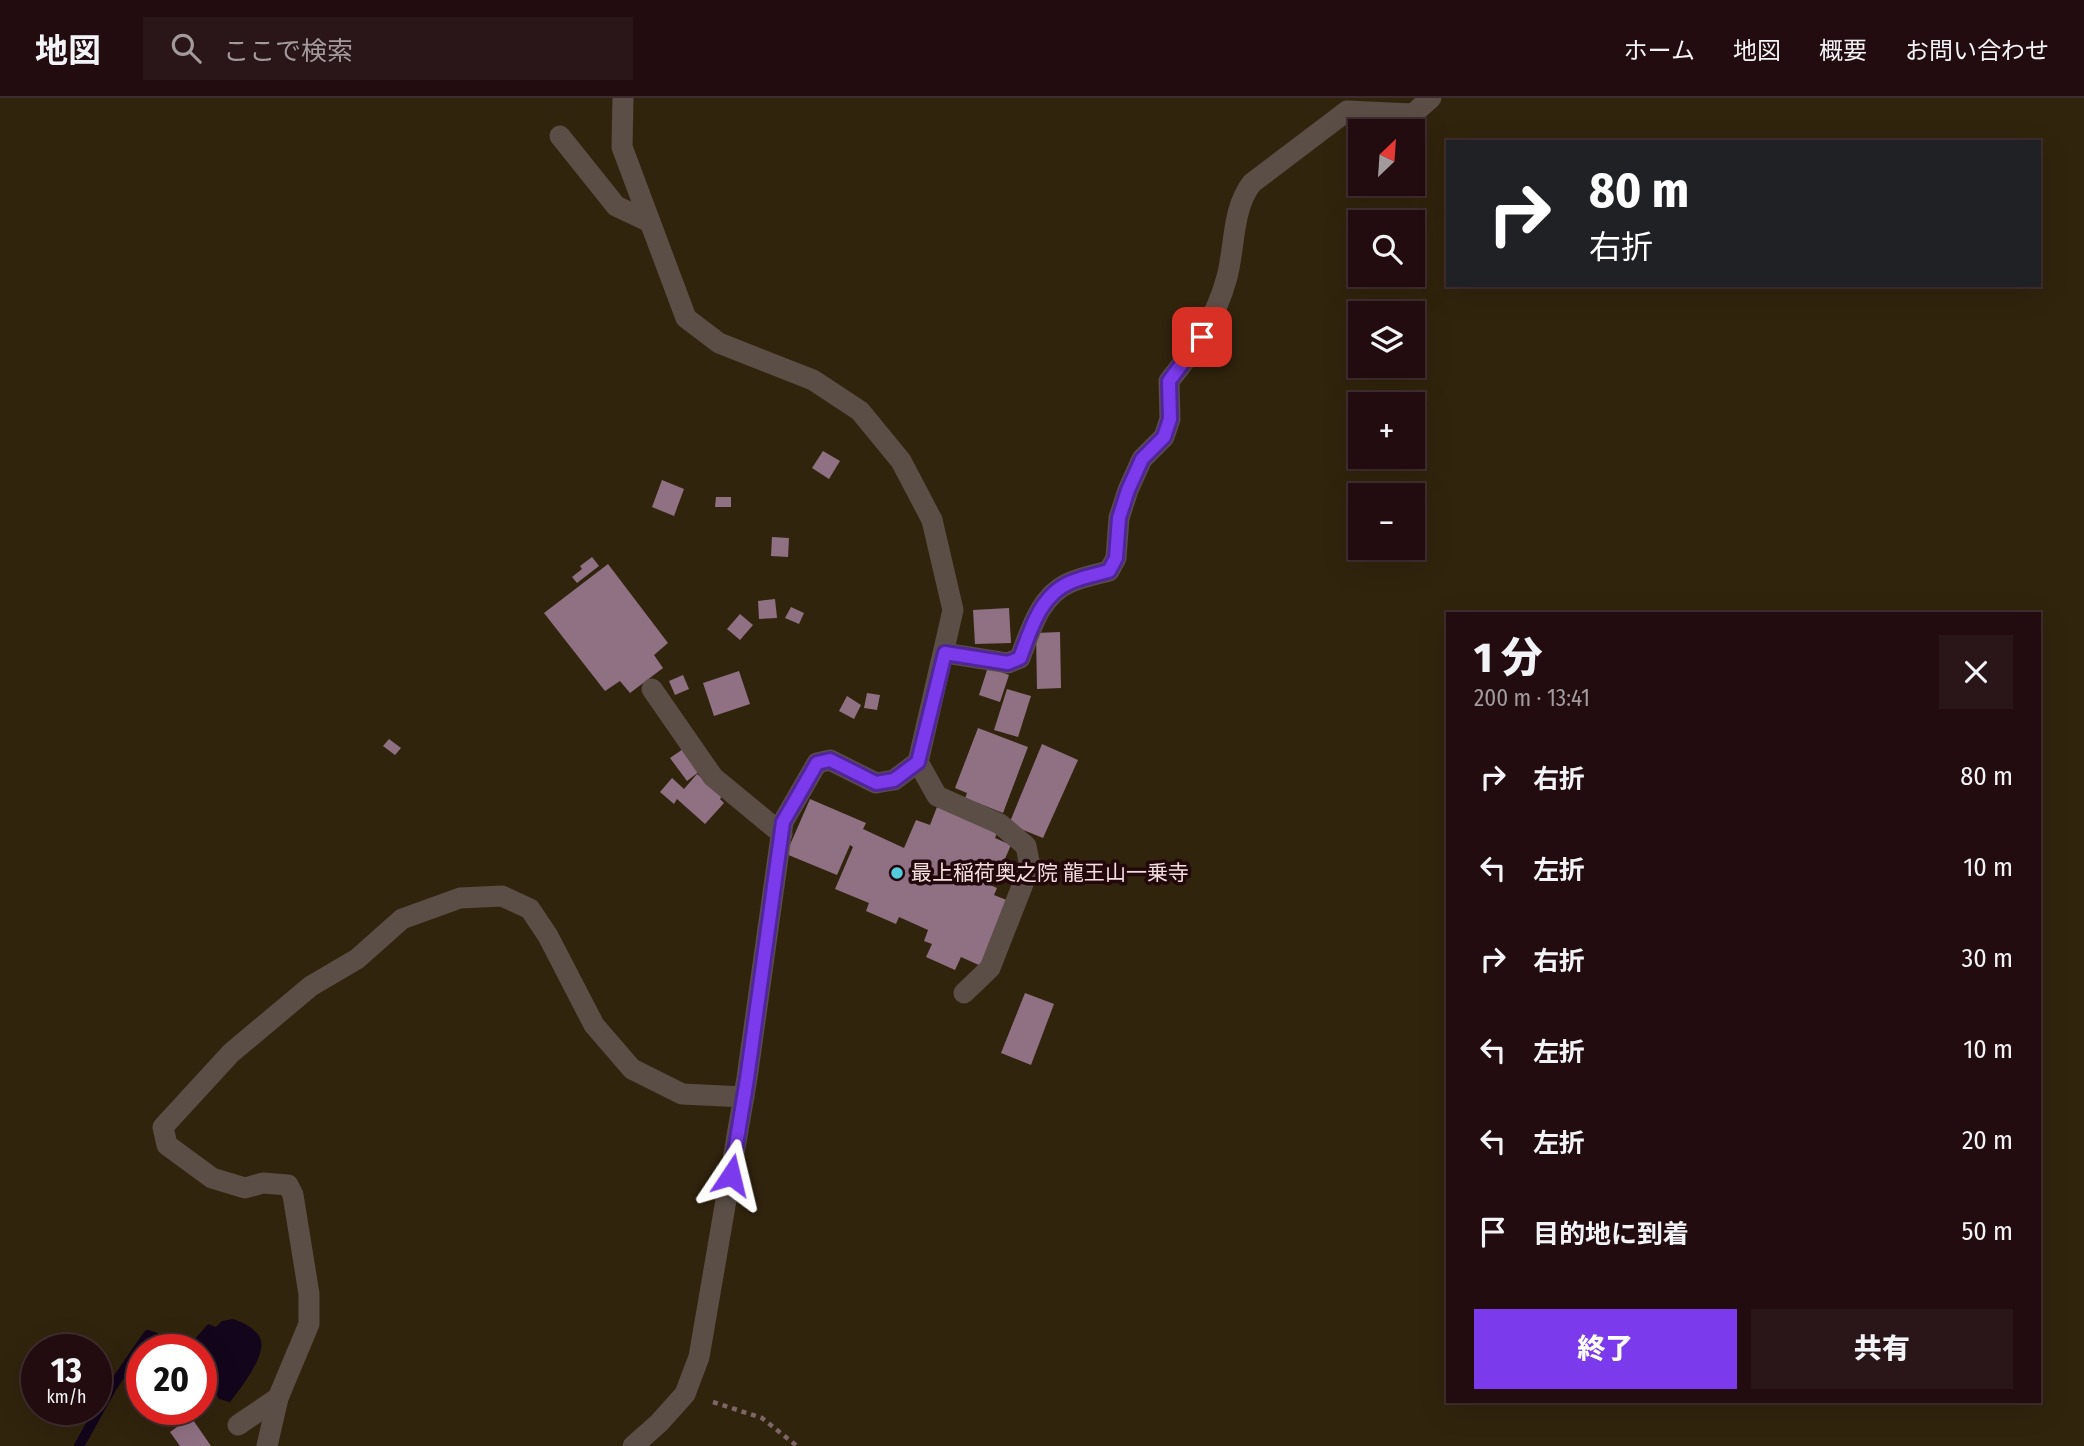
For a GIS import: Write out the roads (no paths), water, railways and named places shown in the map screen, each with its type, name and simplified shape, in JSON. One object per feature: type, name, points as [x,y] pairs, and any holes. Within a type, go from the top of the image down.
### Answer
[{"type":"street","points":[[623,98],[622,147],[686,318],[719,343],[813,380],[860,411],[901,460],[932,520],[953,610],[918,762],[894,780],[876,783],[830,760],[817,763],[783,822],[744,1097],[699,1357],[685,1394],[659,1423],[633,1446]]},
{"type":"street","points":[[945,653],[1008,663],[1020,658],[1036,615],[1049,597],[1070,582],[1109,571],[1116,558],[1119,518],[1128,490],[1142,459],[1164,437],[1170,419],[1169,381],[1191,354],[1212,320],[1227,277],[1243,194],[1252,183],[1354,104],[1413,114],[1431,98]]},
{"type":"street","points":[[560,136],[616,205],[650,222]]},
{"type":"street","points":[[652,689],[713,777],[782,834]]},
{"type":"street","points":[[918,762],[937,796],[1000,824],[1026,846],[1030,866],[990,968],[964,993]]},
{"type":"street","points":[[267,1446],[278,1398],[309,1324],[309,1294],[293,1195],[288,1185],[263,1183],[245,1188],[212,1178],[167,1145],[163,1128],[231,1053],[311,986],[357,959],[402,919],[460,898],[502,896],[530,909],[548,936],[594,1025],[632,1069],[682,1094],[744,1097]]},
{"type":"street","points":[[238,1425],[278,1398]]},
{"type":"waterway","points":[[79,1446],[126,1367]]},
{"type":"place","name":"最上稲荷奥之院 龍王山一乗寺","points":[[897,873]]}]
